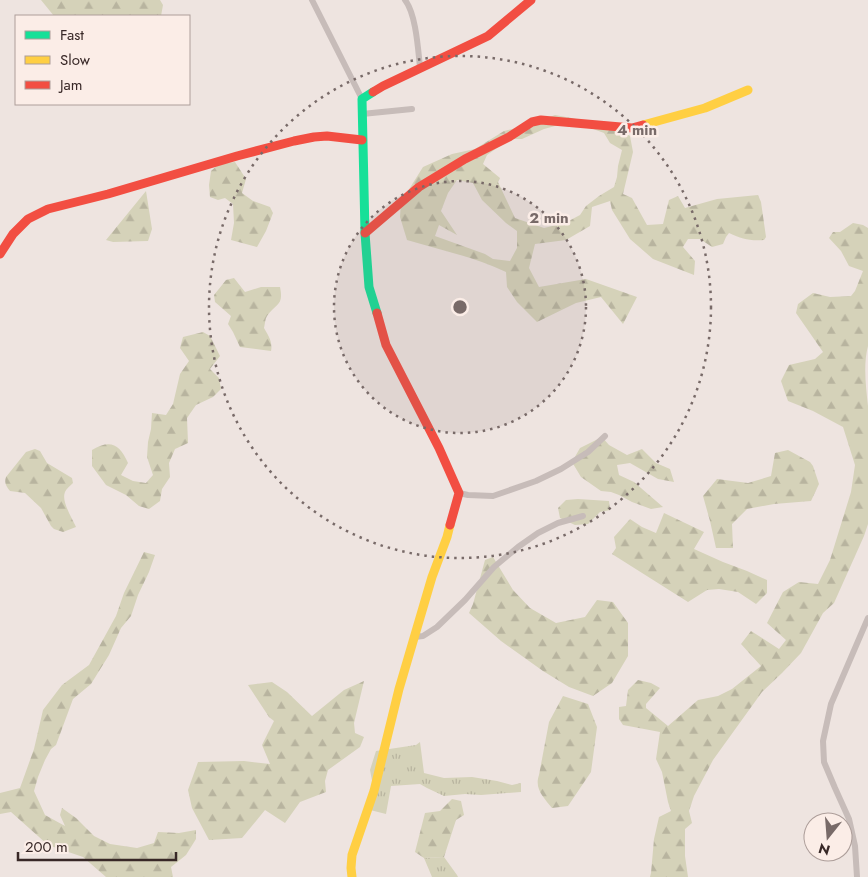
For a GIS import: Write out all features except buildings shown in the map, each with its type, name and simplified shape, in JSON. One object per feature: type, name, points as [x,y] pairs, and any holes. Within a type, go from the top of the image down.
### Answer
[{"type":"street","points":[[312,0],[362,99],[365,233],[369,287],[386,345],[439,448],[459,493],[447,537],[432,577],[398,689],[374,791],[352,855],[352,877]]},
{"type":"street","points":[[405,0],[413,20],[420,67]]},
{"type":"street","points":[[362,99],[420,67],[488,36],[531,0]]},
{"type":"street","points":[[365,233],[419,187],[465,159],[509,137],[532,122],[548,120],[632,128],[705,108],[748,90]]},
{"type":"street","points":[[362,114],[412,109]]},
{"type":"street","points":[[0,254],[13,234],[28,219],[48,209],[108,194],[294,141],[328,136],[362,140]]},
{"type":"street","points":[[459,493],[493,496],[536,481],[561,469],[588,452],[605,436]]},
{"type":"street","points":[[414,637],[423,636],[437,627],[465,600],[494,567],[518,547],[538,533],[558,523],[583,516]]},
{"type":"street","points":[[857,877],[855,846],[850,819],[824,762],[823,740],[831,704],[868,618]]},
{"type":"green space","points":[[41,0],[160,0],[163,5],[161,15],[53,15]]},
{"type":"green space","points":[[555,115],[620,127],[630,136],[633,152],[623,194],[632,198],[647,225],[663,224],[669,200],[678,196],[685,208],[717,199],[758,195],[761,202],[766,237],[764,240],[750,240],[729,233],[723,244],[712,247],[700,239],[688,239],[683,247],[695,261],[694,275],[653,259],[630,239],[612,210],[610,201],[592,207],[590,226],[566,240],[535,244],[529,268],[539,287],[586,279],[637,297],[623,324],[601,297],[576,303],[537,322],[517,302],[507,287],[506,272],[470,258],[407,240],[400,217],[401,202],[423,167],[452,154],[475,149],[504,131],[525,126]],"holes":[[[577,123],[604,133],[610,143],[622,150],[614,187],[586,206],[580,215],[565,223],[544,228],[515,218],[498,182],[500,178],[483,164],[487,155],[512,139],[522,139],[544,129]],[[457,180],[473,183],[482,200],[517,231],[517,248],[510,261],[493,259],[485,254],[435,236],[439,225],[457,235],[441,211],[448,193]]]},
{"type":"green space","points":[[235,162],[246,179],[242,193],[253,201],[270,207],[273,213],[257,247],[231,240],[234,223],[233,204],[225,198],[218,200],[210,197],[211,171],[219,164]]},
{"type":"green space","points":[[146,191],[152,229],[148,241],[113,242],[106,240]]},
{"type":"green space","points":[[853,223],[868,228],[868,346],[865,368],[868,406],[868,524],[834,603],[823,613],[801,653],[762,692],[713,760],[694,796],[689,811],[692,823],[685,829],[685,856],[688,877],[650,877],[654,839],[659,817],[671,811],[662,772],[656,759],[660,732],[623,725],[619,719],[619,707],[626,706],[628,690],[638,680],[651,683],[660,688],[646,704],[646,708],[668,726],[698,700],[718,696],[732,689],[761,666],[741,644],[751,631],[779,649],[786,640],[767,623],[783,592],[799,582],[818,584],[830,560],[851,492],[855,465],[843,427],[813,411],[788,401],[781,381],[789,365],[815,359],[823,352],[796,313],[798,304],[813,293],[830,297],[851,296],[855,291],[863,271],[849,266],[841,251],[829,238],[833,232],[840,232]]},
{"type":"green space","points":[[234,278],[245,292],[261,287],[280,287],[280,301],[265,320],[264,328],[271,342],[271,351],[240,347],[228,324],[231,316],[215,302],[214,295],[226,280]]},
{"type":"green space","points":[[203,332],[210,336],[220,356],[210,369],[219,378],[221,389],[213,397],[196,405],[187,418],[188,443],[175,449],[169,463],[170,477],[162,489],[160,501],[149,509],[139,506],[126,495],[106,485],[92,466],[92,450],[104,445],[114,445],[122,451],[128,463],[121,475],[133,481],[146,483],[153,475],[147,457],[152,413],[166,415],[173,404],[180,374],[189,361],[180,348],[183,337]]},
{"type":"green space","points":[[602,437],[609,445],[627,455],[642,449],[656,463],[670,469],[674,482],[658,479],[630,463],[617,465],[619,475],[634,482],[663,507],[651,509],[611,492],[601,491],[581,477],[572,462],[580,448]]},
{"type":"green space","points":[[35,449],[40,451],[47,463],[72,478],[73,483],[66,491],[64,500],[76,527],[63,532],[54,529],[41,508],[25,493],[10,491],[6,486],[6,477],[26,452]]},
{"type":"green space","points":[[788,450],[810,462],[813,466],[819,484],[811,501],[774,504],[747,509],[732,524],[733,548],[716,548],[703,496],[717,479],[748,483],[771,476],[775,453]]},
{"type":"green space","points":[[566,500],[609,501],[610,510],[600,512],[588,524],[575,525],[560,518],[558,508]]},
{"type":"green space","points":[[664,513],[704,532],[694,549],[767,580],[767,593],[756,604],[738,592],[719,589],[707,590],[688,602],[612,554],[616,548],[614,537],[630,519],[656,533]]},
{"type":"green space","points":[[144,552],[155,555],[131,616],[121,628],[109,655],[91,684],[73,699],[56,745],[51,749],[45,760],[34,791],[45,815],[65,826],[60,815],[62,808],[76,818],[94,836],[110,844],[137,848],[154,843],[158,832],[179,833],[196,830],[196,839],[186,855],[171,867],[173,877],[106,877],[83,857],[48,845],[11,812],[0,814],[0,793],[20,788],[34,749],[43,710],[62,685],[89,665],[116,616],[124,593]]},
{"type":"green space","points":[[493,557],[513,590],[530,608],[556,623],[585,617],[597,600],[613,602],[628,623],[628,656],[612,683],[593,696],[569,687],[501,641],[469,613],[485,560]]},
{"type":"green space","points":[[364,681],[354,723],[355,733],[364,737],[360,747],[328,770],[325,781],[326,792],[300,802],[285,823],[265,810],[242,838],[209,840],[192,808],[188,790],[198,762],[244,761],[270,764],[262,745],[274,721],[269,717],[248,685],[272,682],[287,692],[312,716],[344,690]]},
{"type":"green space","points":[[563,696],[588,704],[597,727],[591,772],[568,806],[552,808],[539,789],[538,780],[549,722]]},
{"type":"green space","points":[[420,742],[424,773],[444,778],[472,777],[512,785],[521,783],[521,792],[444,796],[420,784],[391,786],[386,814],[370,810],[374,791],[370,770],[376,751],[416,745]]},
{"type":"green space","points":[[452,799],[461,801],[464,815],[456,820],[444,857],[424,858],[415,852],[425,813],[440,811]]},
{"type":"green space","points":[[444,857],[458,877],[432,877],[424,858]]},
{"type":"traffic: fast","points":[[373,92],[362,99],[365,233],[369,287],[377,313]]},
{"type":"traffic: slow","points":[[643,125],[705,108],[748,90]]},
{"type":"traffic: slow","points":[[352,877],[352,855],[374,791],[399,689],[432,577],[450,525]]},
{"type":"traffic: jam","points":[[373,92],[488,36],[531,0]]},
{"type":"traffic: jam","points":[[365,233],[419,187],[465,159],[509,137],[532,122],[541,120],[632,128],[643,125]]},
{"type":"traffic: jam","points":[[0,254],[13,234],[28,219],[48,209],[108,194],[294,141],[327,136],[362,140]]},
{"type":"traffic: jam","points":[[377,313],[386,345],[439,448],[459,493],[450,525]]}]
